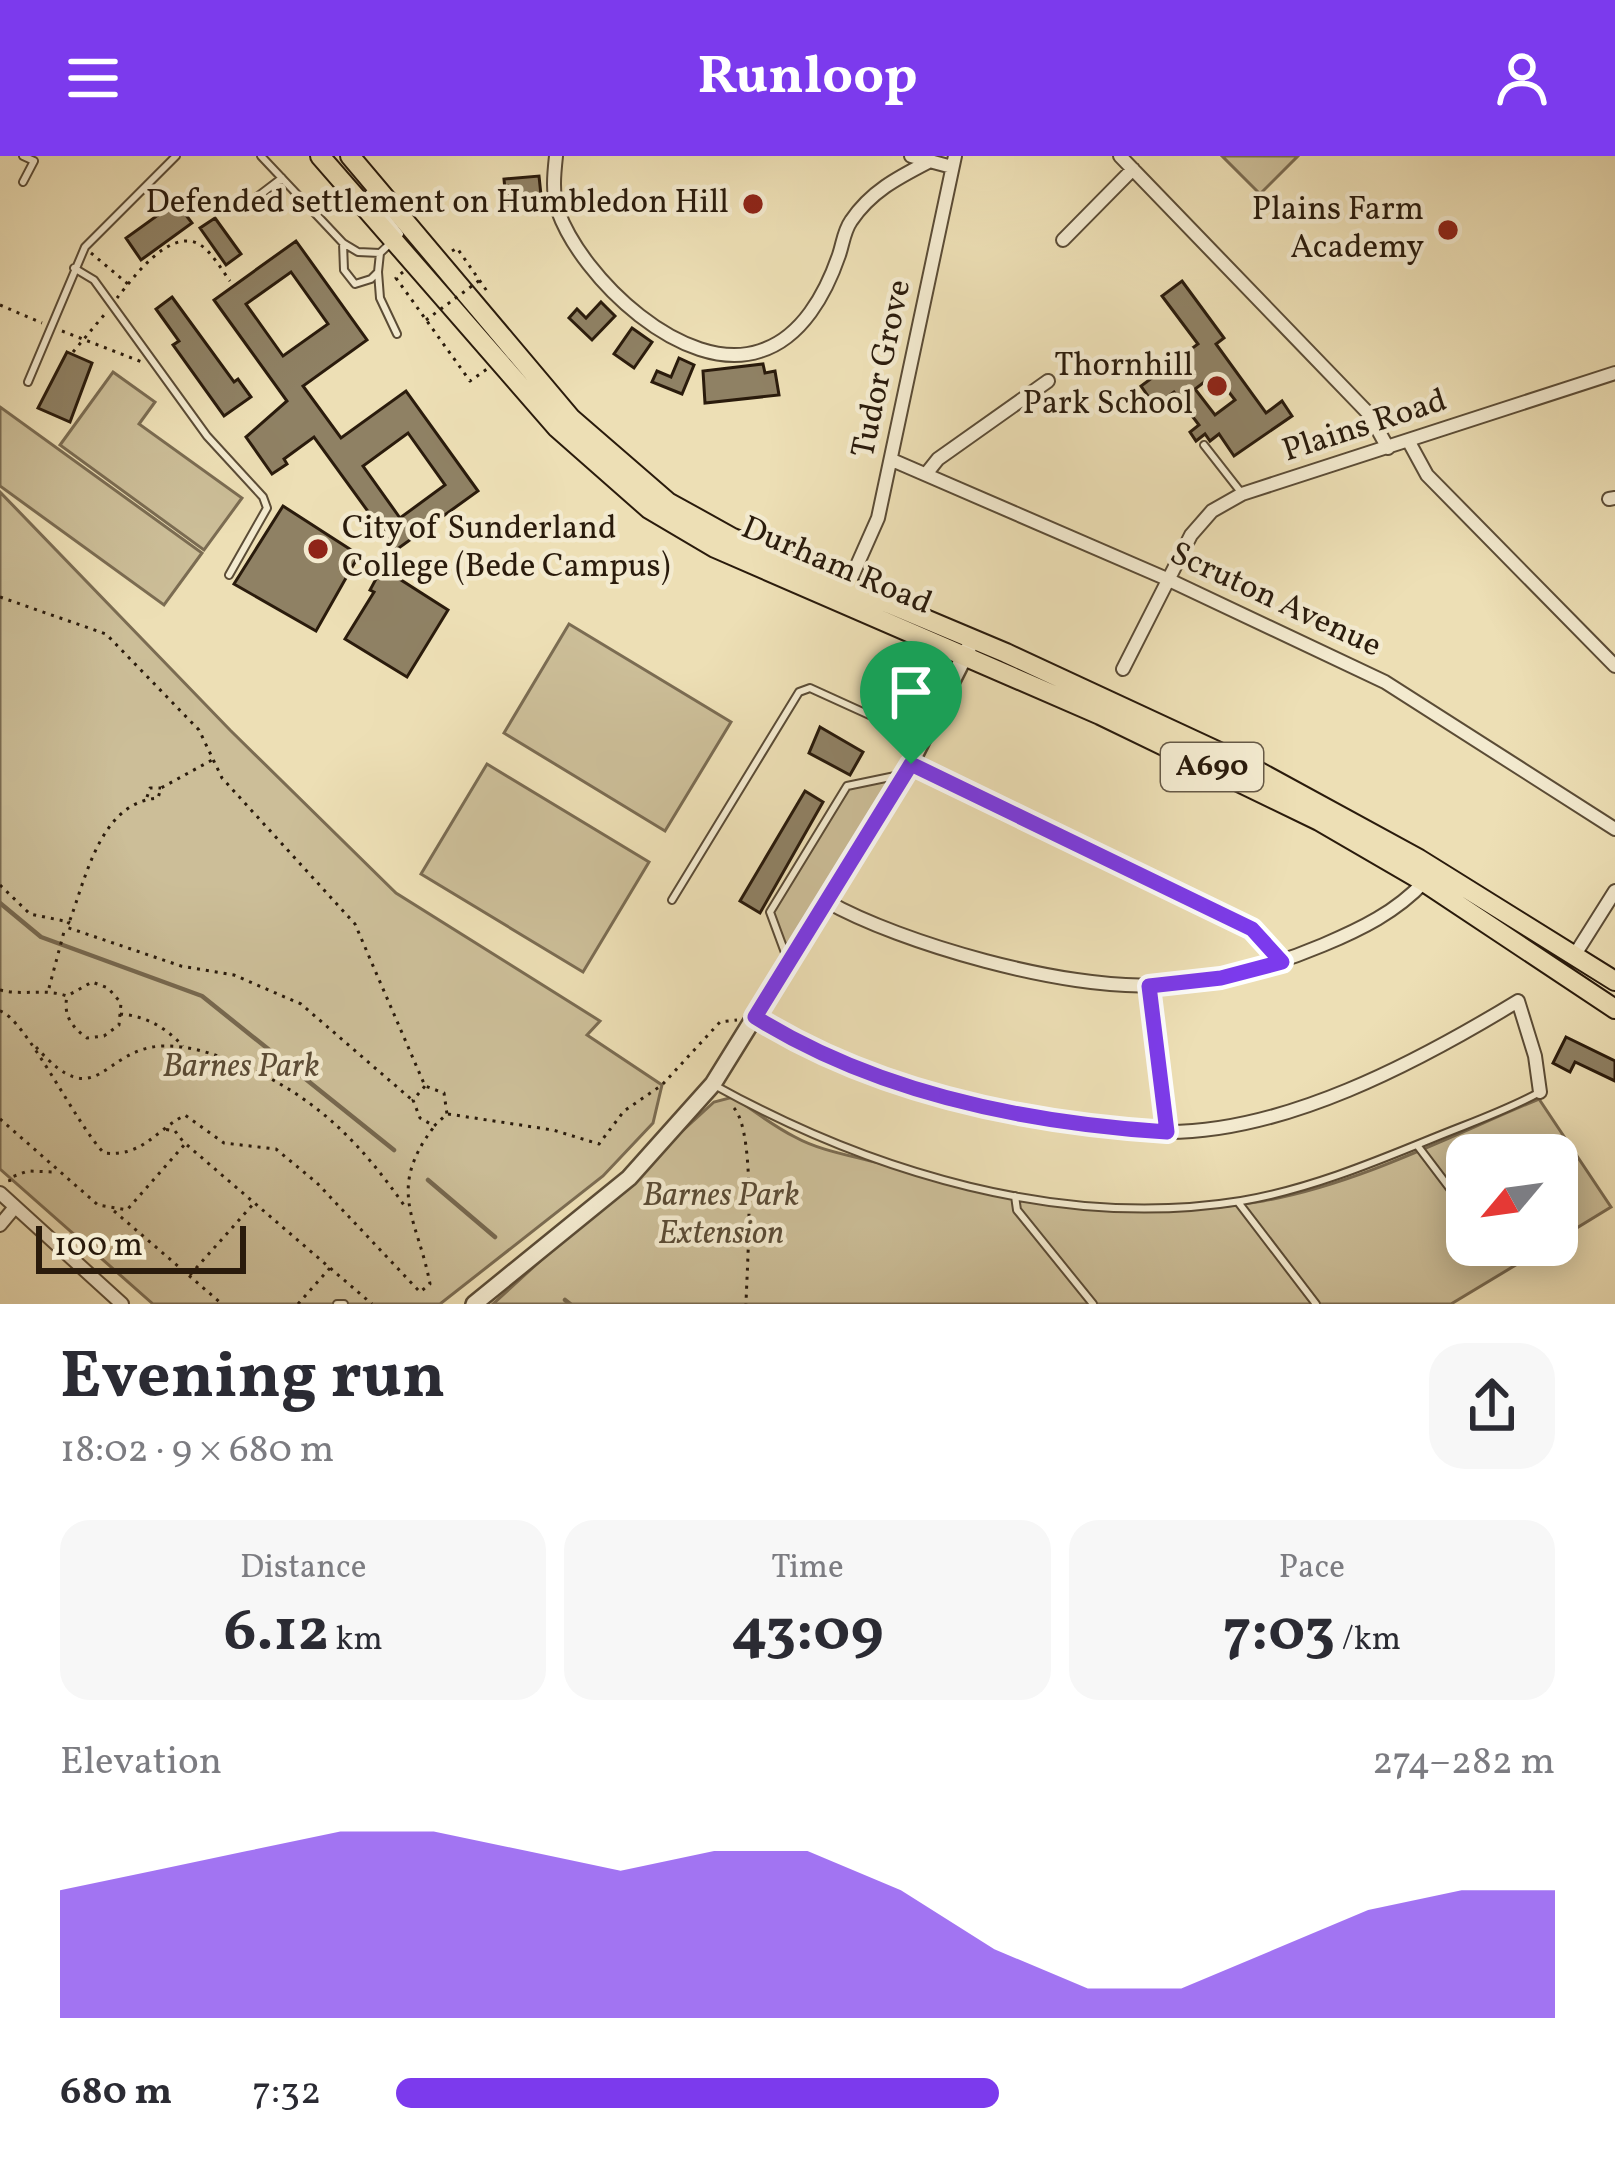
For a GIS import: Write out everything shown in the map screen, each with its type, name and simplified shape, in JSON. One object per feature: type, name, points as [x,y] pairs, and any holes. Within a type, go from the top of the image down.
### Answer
[{"type":"highway","name":"Durham Road","points":[[320,156],[387,247],[557,428],[649,509],[716,548],[969,647],[1328,806],[1615,981]]},
{"type":"highway","name":"Durham Road","points":[[352,159],[571,418],[606,453],[668,502],[844,595]]},
{"type":"highway","name":"Durham Road","points":[[969,647],[1238,779],[1424,882],[1615,1009]]},
{"type":"highway","points":[[1562,975],[1574,956]]},
{"type":"street","points":[[556,156],[557,209],[574,241],[630,307],[664,335],[707,356],[762,351],[787,336],[809,315],[827,285],[847,226],[862,206],[886,184],[930,161]]},
{"type":"street","points":[[911,156],[954,162]]},
{"type":"street","points":[[1120,156],[1369,414],[1388,448]]},
{"type":"street","name":"Tudor Grove","points":[[844,595],[878,518],[954,162]]},
{"type":"street","points":[[1063,239],[1133,169]]},
{"type":"street","name":"Plains Road","points":[[1123,669],[1191,535],[1211,511],[1242,494],[1615,373]]},
{"type":"street","points":[[926,474],[938,458],[1048,381]]},
{"type":"street","points":[[1409,442],[1427,475],[1615,666]]},
{"type":"street","name":"Scruton Avenue","points":[[892,460],[1385,682],[1615,829]]},
{"type":"street","points":[[474,1304],[629,1178],[713,1084],[908,769],[969,647]]},
{"type":"street","points":[[908,769],[1252,929],[1282,962]]},
{"type":"street","points":[[826,901],[898,935],[993,962],[1149,986],[1221,978],[1282,962],[1384,916],[1424,882]]},
{"type":"street","points":[[1574,956],[1615,891]]},
{"type":"street","points":[[1149,986],[1167,1132]]},
{"type":"street","points":[[751,1022],[864,1072],[933,1094],[1073,1126],[1167,1132],[1232,1125],[1329,1097],[1442,1048],[1518,1001],[1540,1091]]},
{"type":"street","points":[[0,1193],[122,1304]]},
{"type":"street","points":[[0,1225],[15,1207]]},
{"type":"lane","points":[[23,156],[34,161],[23,182]]},
{"type":"lane","points":[[28,382],[85,248],[176,156]]},
{"type":"lane","points":[[261,156],[343,243],[358,252],[387,247]]},
{"type":"lane","points":[[352,159],[360,181],[400,234],[387,247],[378,272],[380,298],[397,334]]},
{"type":"lane","points":[[257,197],[282,178]]},
{"type":"lane","points":[[343,243],[350,279],[364,283],[378,272]]},
{"type":"lane","points":[[74,268],[94,280],[267,508],[229,575]]},
{"type":"lane","points":[[1204,445],[1242,494]]},
{"type":"lane","points":[[672,900],[799,692],[810,688],[923,740]]},
{"type":"lane","points":[[789,961],[770,912],[847,786],[908,769]]},
{"type":"lane","points":[[713,1084],[790,1127],[862,1155],[1016,1196],[1090,1205],[1238,1202],[1287,1191],[1417,1145],[1540,1091]]},
{"type":"lane","points":[[1417,1145],[1446,1183]]},
{"type":"lane","points":[[1016,1196],[1017,1210],[1093,1304]]},
{"type":"lane","points":[[1238,1202],[1316,1304]]},
{"type":"path","points":[[74,352],[142,267],[180,241],[195,241],[207,250],[230,281]]},
{"type":"path","points":[[85,248],[128,284]]},
{"type":"path","points":[[426,320],[480,280]]},
{"type":"path","points":[[405,292],[470,382],[498,360]]},
{"type":"path","points":[[0,305],[160,370]]},
{"type":"path","points":[[0,597],[106,634],[199,730],[222,778],[355,924],[425,1086],[444,1093],[447,1114]]},
{"type":"path","points":[[146,799],[150,788],[161,788],[213,759]]},
{"type":"path","points":[[48,989],[102,832],[146,799],[158,798],[161,788]]},
{"type":"path","points":[[0,885],[30,914],[181,966],[234,975],[301,1004],[413,1100],[420,1118],[434,1126]]},
{"type":"path","points":[[92,982],[108,988],[122,1003],[118,1024],[104,1036],[87,1039],[75,1030],[64,1010],[67,996],[92,982]]},
{"type":"path","points":[[0,990],[16,994],[48,989],[67,996]]},
{"type":"path","points":[[0,1011],[9,1013],[64,1074],[87,1079],[108,1072],[126,1054],[158,1046],[185,1047],[275,1078],[315,1104],[353,1139],[407,1209],[430,1284],[420,1292],[317,1183],[276,1149],[224,1143],[185,1115],[161,1128],[148,1146],[124,1155],[104,1154],[68,1108],[32,1042]]},
{"type":"path","points":[[120,1014],[139,1016],[168,1031],[185,1047]]},
{"type":"path","points":[[447,1114],[553,1130],[599,1144],[624,1111],[662,1085],[720,1022],[734,1018],[751,1022]]},
{"type":"path","points":[[713,1084],[742,1118],[748,1181],[746,1304]]},
{"type":"path","points":[[413,1100],[425,1086]]},
{"type":"path","points":[[407,1209],[414,1153],[447,1114]]},
{"type":"path","points":[[0,1119],[56,1172],[98,1205],[111,1208],[127,1210],[185,1144]]},
{"type":"path","points":[[161,1128],[175,1131],[372,1304]]},
{"type":"path","points":[[15,1207],[9,1178],[28,1171],[56,1172]]},
{"type":"path","points":[[189,1276],[255,1202]]},
{"type":"path","points":[[111,1208],[222,1304]]},
{"type":"path","points":[[298,1304],[331,1266]]},
{"type":"green space","points":[[1222,156],[1298,156],[1260,194]]},
{"type":"green space","points":[[113,372],[155,402],[139,424],[242,498],[204,550],[60,445]]},
{"type":"green space","points":[[0,407],[202,553],[164,605],[0,486]]},
{"type":"green space","name":"Barnes Park","points":[[0,492],[396,893],[600,1021],[587,1035],[662,1085],[653,1123],[603,1176],[440,1304],[153,1304],[0,1169]]},
{"type":"green space","points":[[569,624],[731,722],[665,831],[504,733]]},
{"type":"green space","points":[[487,764],[649,862],[583,972],[421,874]]},
{"type":"green space","points":[[905,774],[789,961],[770,912],[847,786]]},
{"type":"green space","name":"Barnes Park Extension","points":[[733,1097],[805,1142],[837,1153],[976,1188],[1119,1209],[1167,1210],[1263,1201],[1334,1183],[1446,1140],[1446,1266],[1514,1266],[1451,1304],[493,1304],[714,1102]]},
{"type":"green space","points":[[1539,1099],[1562,1134],[1459,1134]]},
{"type":"green space","points":[[1578,1158],[1611,1207],[1578,1227]]},
{"type":"building","points":[[539,176],[541,195],[524,196],[525,209],[507,211],[504,179]]},
{"type":"building","points":[[176,202],[192,223],[141,260],[126,238]]},
{"type":"building","points":[[215,218],[241,254],[226,265],[200,228]]},
{"type":"building","points":[[296,241],[367,340],[303,386],[341,438],[406,391],[478,491],[396,550],[314,437],[272,474],[246,437],[287,401],[214,300]],"holes":[[[291,272],[328,324],[283,356],[246,304]],[[408,433],[445,485],[400,518],[363,466]]]},
{"type":"building","points":[[1182,281],[1224,338],[1216,344],[1266,413],[1282,401],[1292,416],[1234,456],[1219,434],[1210,441],[1205,434],[1196,441],[1190,432],[1199,425],[1174,392],[1155,406],[1141,386],[1198,344],[1162,296]],"holes":[[[1215,374],[1235,400],[1215,415],[1195,389]]]},
{"type":"building","points":[[172,297],[234,382],[238,379],[251,397],[224,416],[173,345],[179,341],[156,309]]},
{"type":"building","points":[[601,302],[615,316],[592,340],[569,318],[577,309],[586,318]]},
{"type":"building","points":[[632,328],[652,342],[634,368],[614,354]]},
{"type":"building","points":[[67,352],[92,363],[70,422],[38,408]]},
{"type":"building","points":[[679,358],[694,365],[682,394],[652,382],[657,371],[671,377]]},
{"type":"building","points":[[763,364],[765,373],[775,371],[779,395],[705,403],[703,371]]},
{"type":"building","points":[[283,506],[359,555],[316,631],[234,584]]},
{"type":"building","points":[[384,564],[448,610],[407,677],[345,639],[374,592],[370,590]]},
{"type":"building","points":[[820,727],[863,752],[850,775],[809,753]]},
{"type":"building","points":[[805,791],[823,802],[760,913],[740,901]]},
{"type":"building","points":[[1566,1037],[1615,1061],[1615,1081],[1575,1062],[1570,1072],[1553,1063]]},
{"type":"waterway","points":[[0,903],[41,937],[202,996],[394,1150]]},
{"type":"waterway","points":[[428,1180],[495,1237]]},
{"type":"waterway","points":[[565,1300],[570,1304]]},
{"type":"place","name":"Defended settlement on Humbledon Hill","points":[[753,204]]},
{"type":"place","name":"Plains Farm Academy","points":[[1448,230]]},
{"type":"place","name":"Thornhill Park School","points":[[1217,386]]},
{"type":"place","name":"City of Sunderland College (Bede Campus)","points":[[318,549]]},
{"type":"route","points":[[911,764],[1252,929],[1282,962],[1221,978],[1149,986],[1167,1132],[1073,1126],[933,1094],[864,1072],[796,1042],[755,1017],[911,764]]}]
